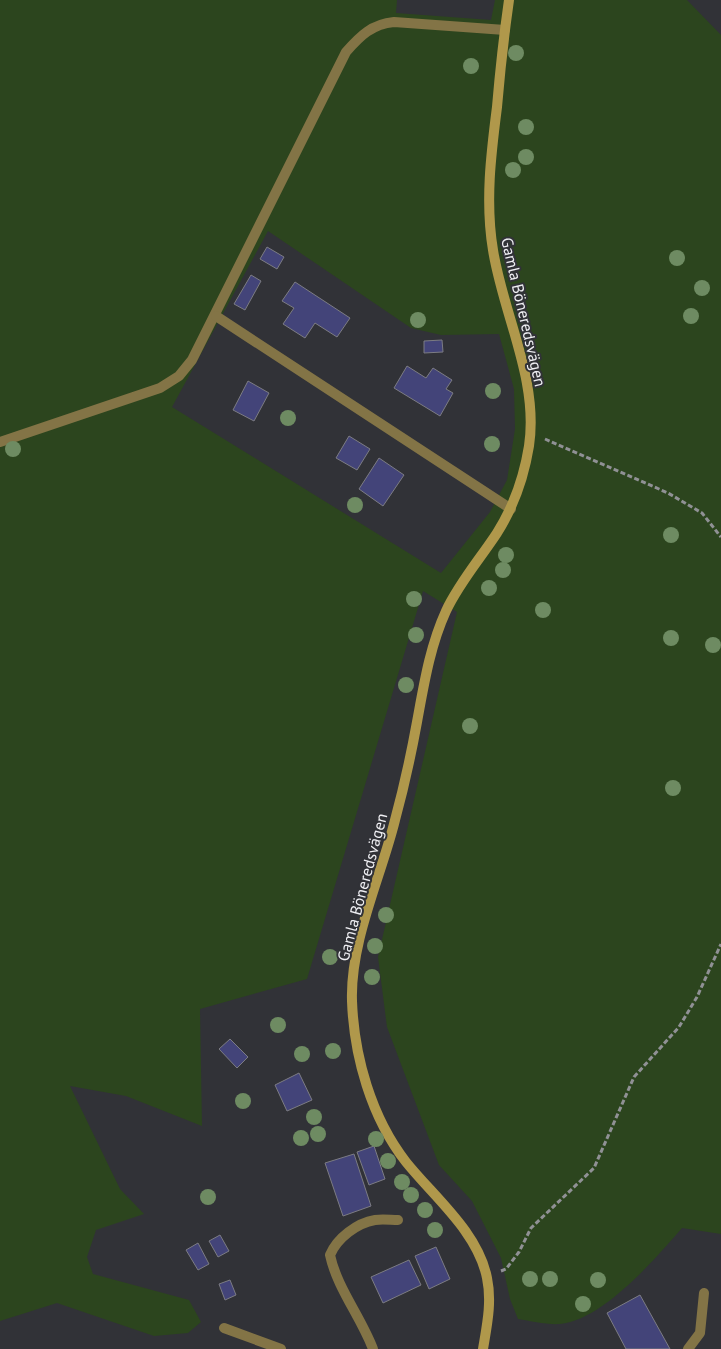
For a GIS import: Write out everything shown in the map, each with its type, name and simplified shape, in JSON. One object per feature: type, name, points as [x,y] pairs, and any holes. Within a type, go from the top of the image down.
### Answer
[{"type":"street","name":"Gamla Böneredsvägen","points":[[483,1349],[489,1312],[487,1278],[473,1243],[406,1162],[381,1123],[365,1080],[358,1049],[352,992],[359,942],[395,823],[408,770],[432,649],[452,598],[511,509],[526,463],[530,436],[530,410],[524,373],[495,261],[489,206],[491,156],[509,0]]},
{"type":"street","points":[[0,442],[160,388],[178,376],[192,360],[216,316],[346,52],[367,30],[381,23],[394,22],[505,30]]},
{"type":"street","points":[[216,316],[511,509]]},
{"type":"street","points":[[373,1349],[361,1320],[332,1268],[330,1255],[340,1238],[354,1229],[374,1220],[398,1220]]},
{"type":"street","points":[[688,1349],[700,1333],[704,1293]]},
{"type":"street","points":[[224,1328],[281,1349]]},
{"type":"path","points":[[530,436],[550,441],[668,493],[702,512],[721,537]]},
{"type":"path","points":[[487,1278],[506,1269],[519,1252],[531,1228],[594,1168],[634,1077],[679,1027],[697,997],[721,944]]},
{"type":"green space","points":[[0,0],[397,0],[396,13],[491,20],[495,0],[687,0],[721,35],[721,1234],[682,1228],[658,1256],[627,1286],[593,1312],[576,1320],[555,1324],[518,1319],[510,1299],[501,1258],[472,1201],[439,1165],[387,1027],[378,957],[457,612],[423,591],[307,979],[200,1009],[202,1126],[126,1096],[70,1086],[120,1189],[144,1214],[96,1230],[87,1257],[93,1274],[189,1300],[201,1322],[188,1333],[154,1336],[57,1303],[0,1321]],"holes":[[[268,231],[411,328],[441,335],[499,334],[514,389],[515,429],[507,480],[490,512],[441,573],[172,407]]]},
{"type":"building","points":[[267,247],[284,257],[277,269],[260,259]]},
{"type":"building","points":[[251,275],[261,281],[245,310],[234,304]]},
{"type":"building","points":[[295,282],[350,318],[337,337],[315,323],[305,338],[283,324],[294,308],[282,301]]},
{"type":"building","points":[[442,340],[443,352],[424,353],[424,341]]},
{"type":"building","points":[[407,366],[426,378],[433,368],[452,380],[446,389],[453,393],[440,416],[394,388]]},
{"type":"building","points":[[248,381],[269,393],[254,421],[233,410]]},
{"type":"building","points":[[349,436],[370,449],[357,470],[336,458]]},
{"type":"building","points":[[379,458],[404,475],[383,506],[359,489]]},
{"type":"building","points":[[230,1039],[248,1057],[237,1068],[219,1049]]},
{"type":"building","points":[[299,1073],[312,1100],[287,1111],[275,1085]]},
{"type":"building","points":[[374,1146],[385,1179],[369,1185],[357,1152]]},
{"type":"building","points":[[354,1154],[371,1206],[343,1216],[325,1163]]},
{"type":"building","points":[[220,1235],[229,1251],[218,1257],[209,1241]]},
{"type":"building","points":[[198,1243],[209,1264],[198,1270],[186,1250]]},
{"type":"building","points":[[436,1247],[450,1279],[429,1289],[415,1256]]},
{"type":"building","points":[[409,1260],[421,1285],[383,1303],[371,1277]]},
{"type":"building","points":[[230,1280],[236,1295],[225,1300],[219,1284]]},
{"type":"building","points":[[640,1295],[670,1349],[626,1349],[607,1313]]}]
